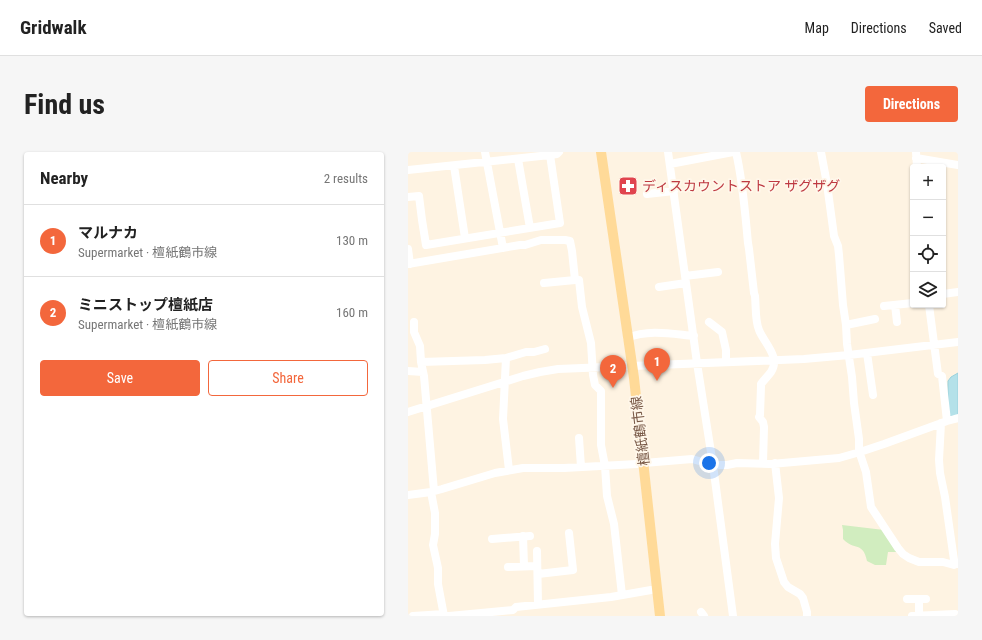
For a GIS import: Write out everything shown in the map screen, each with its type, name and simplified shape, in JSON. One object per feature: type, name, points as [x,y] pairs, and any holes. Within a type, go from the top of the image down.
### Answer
[{"type":"main road","name":"檀紙鶴市線","points":[[594,152],[628,366]]},
{"type":"main road","name":"檀紙鶴市線","points":[[601,152],[627,338],[628,378],[660,616]]},
{"type":"main road","name":"檀紙鶴市線","points":[[640,463],[654,616]]},
{"type":"street","points":[[485,152],[503,248]]},
{"type":"street","points":[[408,170],[518,159],[545,154],[557,154],[559,152]]},
{"type":"street","points":[[669,152],[733,616]]},
{"type":"street","points":[[670,164],[735,152],[740,166],[757,326],[774,356],[773,367],[761,386],[759,417],[763,422],[764,427],[763,464]]},
{"type":"street","points":[[821,152],[834,236],[838,246],[847,344],[860,452],[866,472],[871,506],[903,554],[920,562],[944,562],[954,565],[957,564]]},
{"type":"street","points":[[408,197],[419,196],[426,245],[560,223],[545,154]]},
{"type":"street","points":[[916,155],[958,165]]},
{"type":"street","points":[[518,159],[530,228]]},
{"type":"street","points":[[454,166],[465,238]]},
{"type":"street","points":[[647,194],[674,191]]},
{"type":"street","points":[[408,249],[409,264],[525,245],[541,240],[565,240],[570,241],[575,280]]},
{"type":"street","points":[[659,287],[718,272]]},
{"type":"street","points":[[544,283],[579,280],[583,314],[591,343],[595,385],[601,391],[601,445],[605,466],[607,496],[614,524],[622,595]]},
{"type":"street","points":[[946,294],[958,292]]},
{"type":"street","points":[[884,306],[910,304]]},
{"type":"street","points":[[895,305],[897,322]]},
{"type":"street","points":[[929,308],[938,374],[942,376],[944,422],[939,460],[940,473],[954,560],[957,564]]},
{"type":"street","points":[[846,326],[875,319]]},
{"type":"street","points":[[414,322],[414,332],[420,346],[427,406],[435,513],[435,534],[432,545],[438,568],[438,584],[446,615]]},
{"type":"street","points":[[708,322],[722,332],[726,350],[726,362]]},
{"type":"street","points":[[627,338],[657,333],[694,336]]},
{"type":"street","points":[[408,412],[504,382],[540,372],[558,369],[804,359],[958,342]]},
{"type":"street","points":[[421,362],[506,358],[526,352],[534,352],[545,349]]},
{"type":"street","points":[[868,353],[873,395]]},
{"type":"street","points":[[506,358],[503,419],[509,470]]},
{"type":"street","points":[[408,371],[423,372]]},
{"type":"street","points":[[408,495],[433,491],[495,473],[523,468],[605,466],[692,459],[713,465],[727,465],[737,463],[763,464],[839,458],[958,418]]},
{"type":"street","points":[[579,438],[581,467]]},
{"type":"street","points":[[775,463],[779,498],[776,558],[784,582],[788,587],[800,594],[803,598],[807,616]]},
{"type":"street","points":[[508,567],[524,566],[537,570],[573,570],[569,534]]},
{"type":"street","points":[[492,539],[526,536],[524,566]]},
{"type":"street","points":[[524,550],[536,550],[538,604]]},
{"type":"street","points":[[413,616],[512,610],[516,607],[622,595],[651,590]]},
{"type":"street","points":[[907,599],[922,599],[919,616]]},
{"type":"street","points":[[912,616],[955,614]]},
{"type":"green space","points":[[842,525],[884,530],[897,552],[888,552],[886,565],[875,565],[867,561],[861,548],[847,543],[843,539]]},
{"type":"water","points":[[958,373],[958,416],[950,416],[948,414],[948,381],[951,377]]},
{"type":"place","name":"ディスカウントストア ザグザグ","points":[[628,186]]},
{"type":"place","name":"マルナカ","points":[[657,381]]},
{"type":"place","name":"ミニストップ檀紙店","points":[[613,388]]}]
